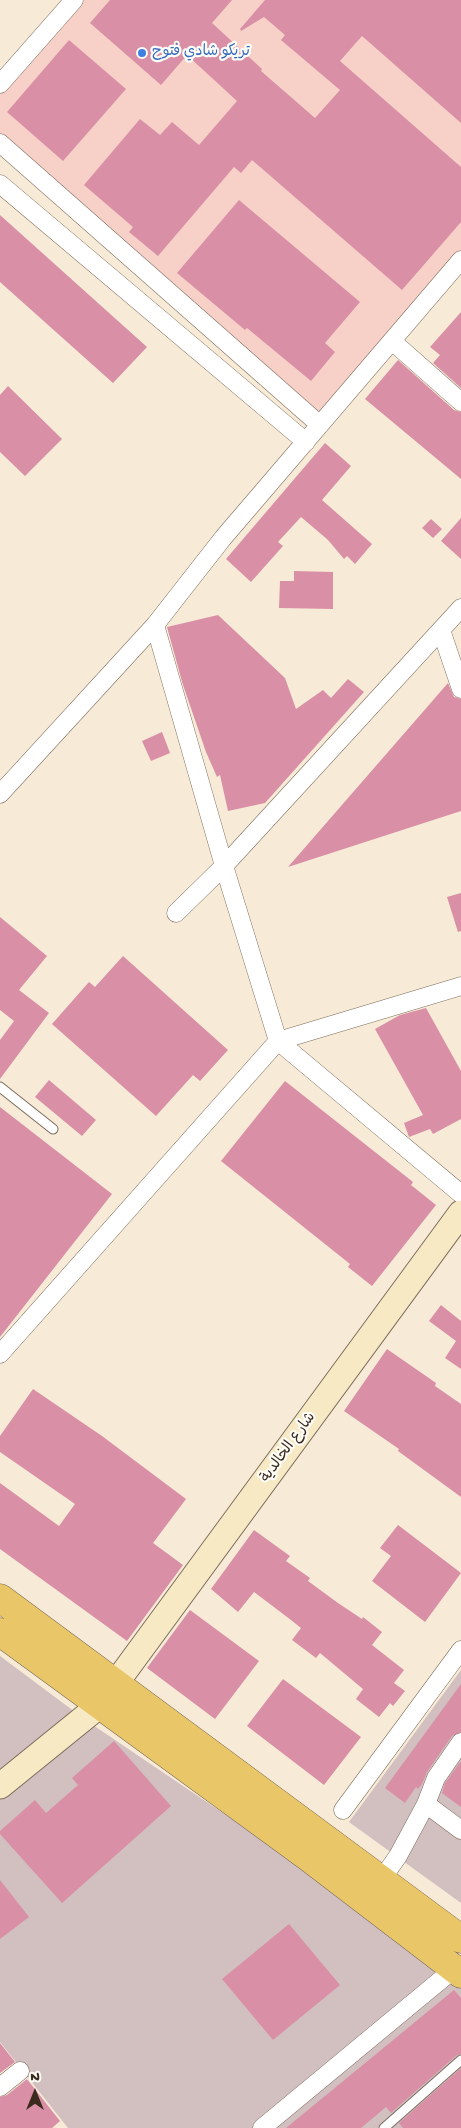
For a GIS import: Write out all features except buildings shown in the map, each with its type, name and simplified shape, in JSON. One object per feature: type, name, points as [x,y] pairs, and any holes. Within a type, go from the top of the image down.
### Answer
[{"type":"main road","points":[[0,1598],[461,1939]]},
{"type":"main road","points":[[0,1632],[308,1857],[458,1972]]},
{"type":"street","points":[[0,84],[74,0]]},
{"type":"street","points":[[0,143],[320,426]]},
{"type":"street","points":[[0,184],[306,442]]},
{"type":"street","points":[[0,794],[154,625],[223,538],[461,260]]},
{"type":"street","points":[[392,341],[461,402]]},
{"type":"street","points":[[176,912],[224,866],[461,608]]},
{"type":"street","points":[[154,625],[224,866],[278,1041],[461,1194]]},
{"type":"street","points":[[441,630],[461,689]]},
{"type":"street","points":[[0,1354],[278,1041],[461,986]]},
{"type":"street","name":"شارع الخالدية","points":[[116,1684],[461,1213]]},
{"type":"street","points":[[343,1810],[461,1650]]},
{"type":"street","points":[[0,1786],[100,1705]]},
{"type":"street","points":[[381,1880],[398,1856],[426,1804],[436,1778],[461,1742]]},
{"type":"street","points":[[426,1804],[461,1830]]},
{"type":"street","points":[[262,2128],[458,1972]]},
{"type":"street","points":[[0,2087],[20,2071]]},
{"type":"lane","points":[[0,1087],[53,1129]]},
{"type":"lane","points":[[387,2127],[461,2060]]},
{"type":"shaded area","points":[[74,0],[461,0],[461,270],[320,425],[0,143],[0,84]]},
{"type":"shaded area","points":[[0,1656],[87,1721],[461,1974],[461,2128],[68,2128],[0,2042]]},
{"type":"shaded area","points":[[461,1670],[461,1903],[349,1822]]},
{"type":"place","name":"تريكو شادي فتوح","points":[[142,53]]}]
